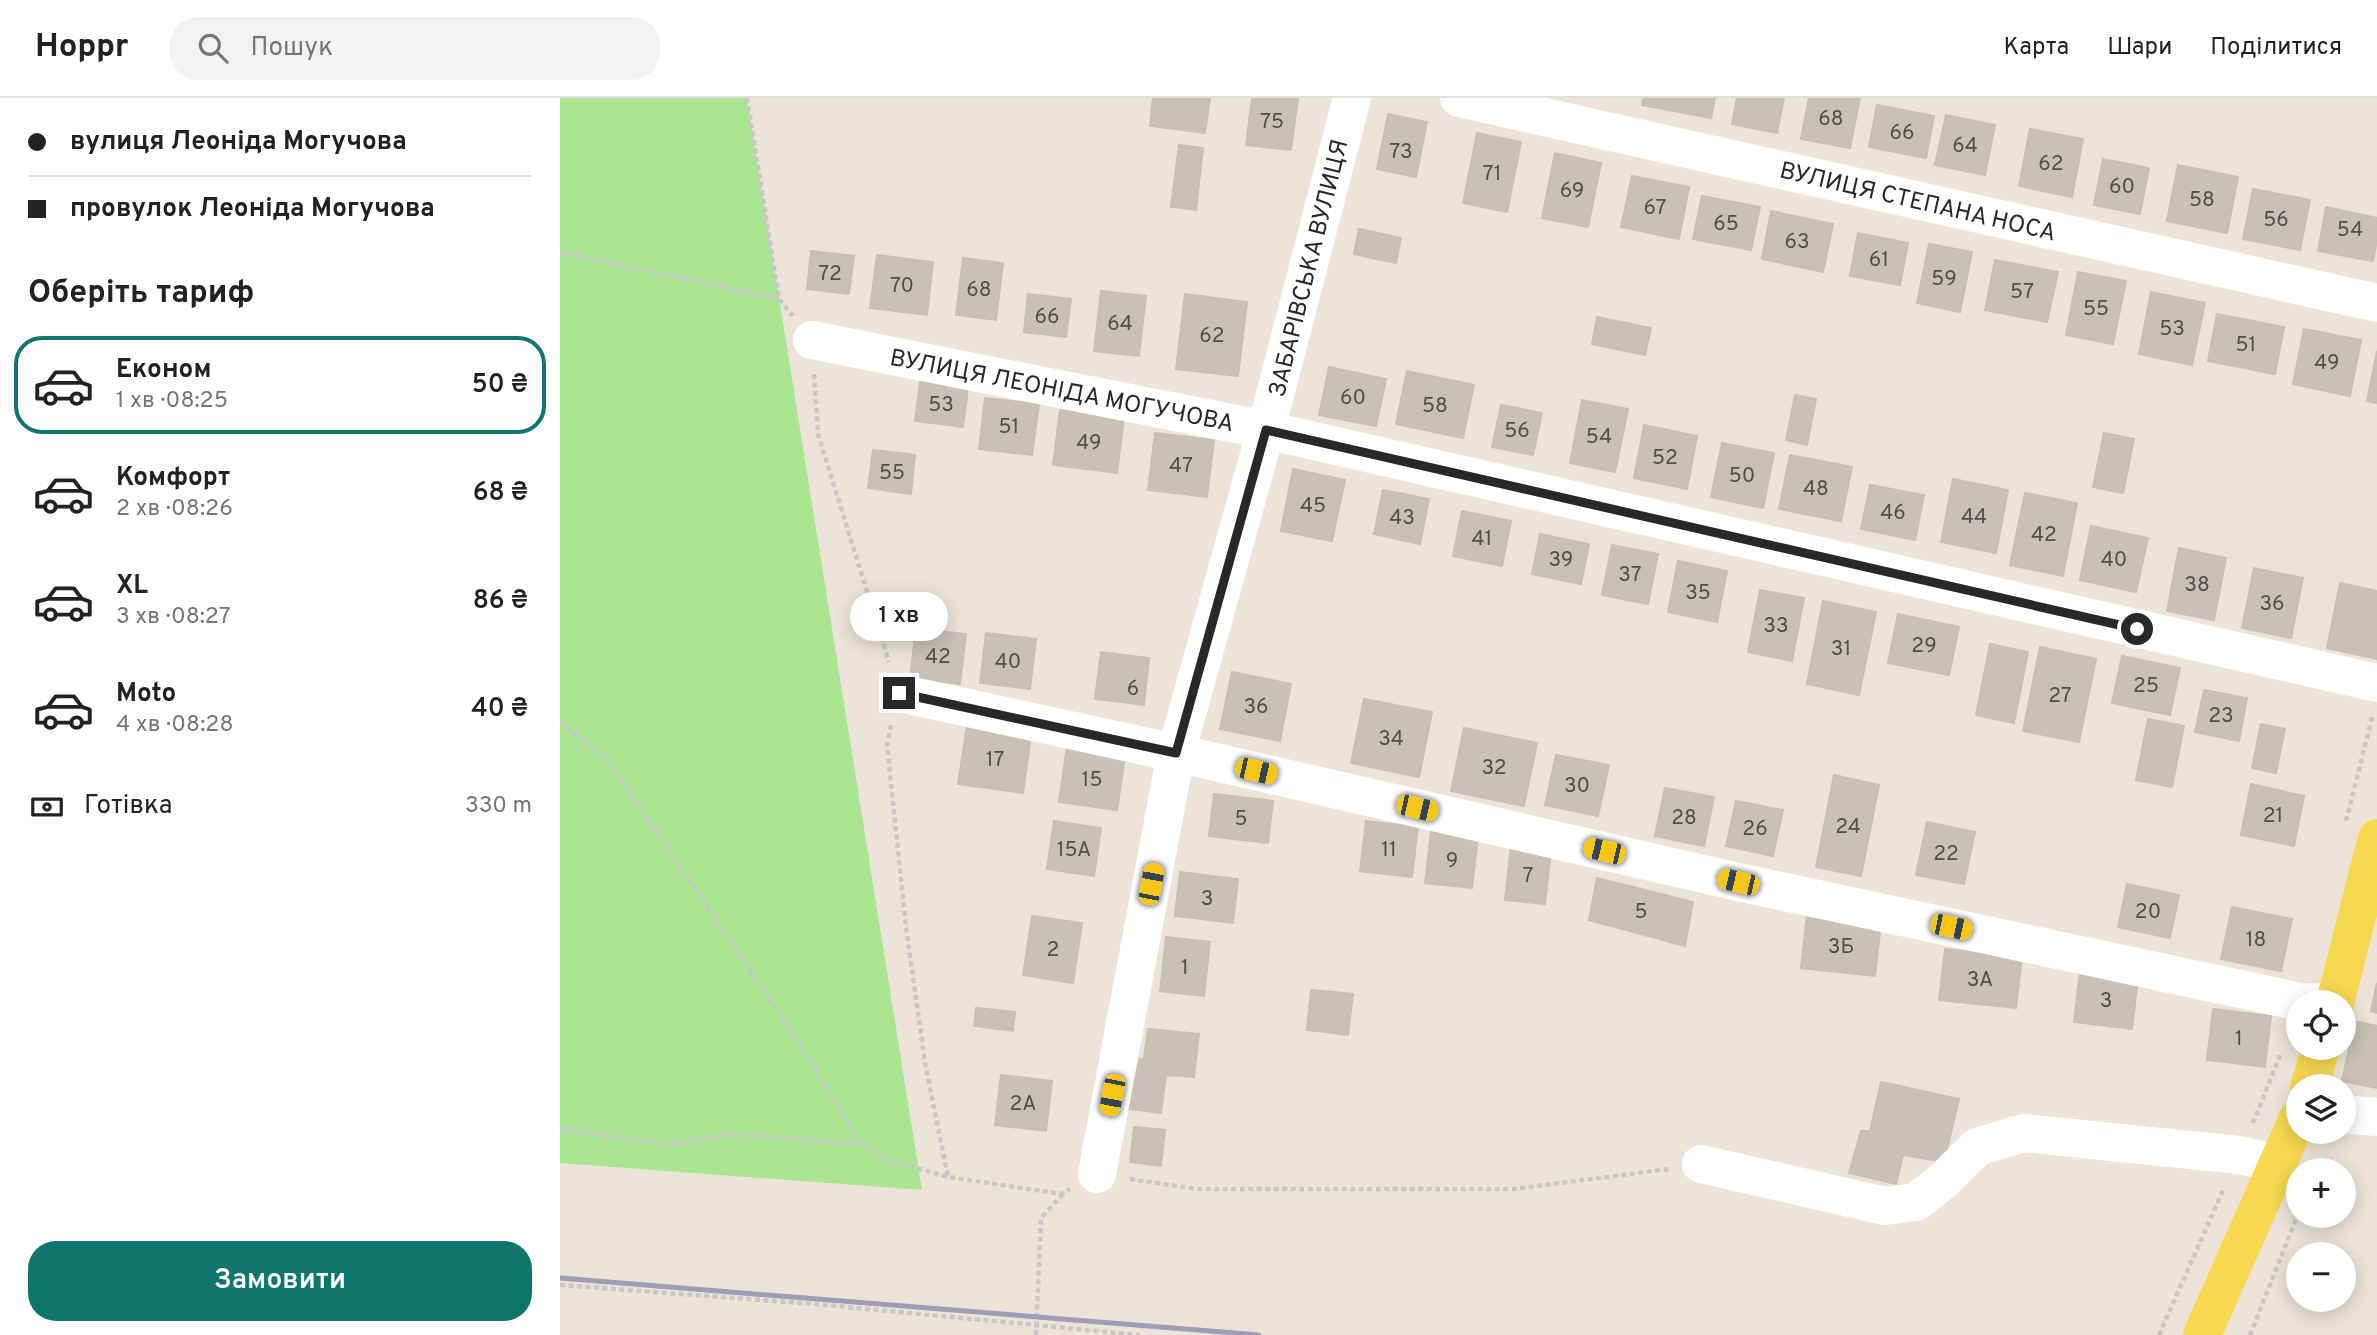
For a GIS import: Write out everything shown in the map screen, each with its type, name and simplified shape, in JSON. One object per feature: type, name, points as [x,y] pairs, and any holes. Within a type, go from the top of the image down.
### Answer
[{"type":"main road","points":[[2336,990],[2377,838]]},
{"type":"main road","points":[[2202,1335],[2286,1143]]},
{"type":"street","name":"ЗАБАРІВСЬКА ВУЛИЦЯ","points":[[1097,1174],[1176,753],[1266,430],[1352,98]]},
{"type":"street","name":"ВУЛИЦЯ СТЕПАНА НОСА","points":[[1459,98],[2377,303]]},
{"type":"street","name":"ВУЛИЦЯ ЛЕОНІДА МОГУЧОВА","points":[[812,340],[1266,430],[2377,683]]},
{"type":"street","points":[[899,693],[1176,753],[1738,882],[2286,999]]},
{"type":"street","points":[[2356,1115],[2377,1117]]},
{"type":"street","points":[[1701,1164],[1885,1206],[1916,1202],[1944,1180],[1977,1147],[2024,1133],[2239,1155],[2276,1163]]},
{"type":"path","points":[[747,98],[779,299],[812,340],[818,434],[899,693],[887,745],[889,771],[906,927],[925,1063],[948,1177]]},
{"type":"path","points":[[560,252],[779,299]]},
{"type":"path","points":[[560,722],[607,759],[795,1037],[862,1144]]},
{"type":"path","points":[[1036,1335],[1041,1218],[1062,1194]]},
{"type":"path","points":[[2250,1335],[2292,1228]]},
{"type":"path","points":[[560,1285],[815,1304],[1140,1335]]},
{"type":"green space","points":[[560,98],[747,98],[922,1190],[560,1163]]},
{"type":"building","points":[[1153,98],[1210,98],[1205,133],[1150,126]]},
{"type":"building","points":[[1252,98],[1298,98],[1291,150],[1246,145]]},
{"type":"building","points":[[1643,98],[1715,98],[1711,118],[1642,105]]},
{"type":"building","points":[[1737,98],[1784,98],[1777,133],[1732,124]]},
{"type":"building","points":[[1809,98],[1860,98],[1850,148],[1801,139]]},
{"type":"building","points":[[1877,105],[1934,116],[1926,158],[1869,147]]},
{"type":"building","points":[[1388,114],[1427,122],[1416,177],[1377,169]]},
{"type":"building","points":[[1946,115],[1995,125],[1985,175],[1935,165]]},
{"type":"building","points":[[2030,129],[2083,139],[2072,197],[2019,186]]},
{"type":"building","points":[[1477,133],[1521,142],[1507,212],[1463,203]]},
{"type":"building","points":[[1179,145],[1203,148],[1196,210],[1171,207]]},
{"type":"building","points":[[1555,153],[1601,163],[1588,227],[1542,218]]},
{"type":"building","points":[[2103,159],[2149,168],[2140,214],[2094,205]]},
{"type":"building","points":[[2178,165],[2238,177],[2227,233],[2167,221]]},
{"type":"building","points":[[1632,176],[1689,187],[1679,239],[1621,227]]},
{"type":"building","points":[[2253,189],[2310,200],[2300,250],[2243,239]]},
{"type":"building","points":[[1702,196],[1760,207],[1751,250],[1693,239]]},
{"type":"building","points":[[2326,207],[2377,218],[2373,261],[2318,251]]},
{"type":"building","points":[[1771,211],[1833,224],[1823,272],[1762,259]]},
{"type":"building","points":[[1359,229],[1401,238],[1396,263],[1354,254]]},
{"type":"building","points":[[1858,233],[1908,243],[1900,285],[1850,276]]},
{"type":"building","points":[[1929,244],[1972,252],[1960,312],[1917,303]]},
{"type":"building","points":[[811,251],[854,256],[849,294],[807,289]]},
{"type":"building","points":[[877,255],[933,262],[927,315],[870,308]]},
{"type":"building","points":[[963,258],[1003,263],[996,320],[956,315]]},
{"type":"building","points":[[1995,260],[2058,272],[2047,322],[1985,310]]},
{"type":"building","points":[[2078,272],[2126,281],[2113,344],[2066,335]]},
{"type":"building","points":[[1101,291],[1146,296],[1139,356],[1094,351]]},
{"type":"building","points":[[2151,292],[2205,303],[2192,365],[2139,354]]},
{"type":"building","points":[[1028,294],[1071,299],[1066,337],[1024,332]]},
{"type":"building","points":[[1185,294],[1247,302],[1238,376],[1176,369]]},
{"type":"building","points":[[2217,314],[2284,327],[2275,374],[2208,361]]},
{"type":"building","points":[[1597,317],[1651,328],[1645,355],[1592,344]]},
{"type":"building","points":[[2304,329],[2361,340],[2350,396],[2293,384]]},
{"type":"building","points":[[2377,351],[2377,403],[2367,401]]},
{"type":"building","points":[[1329,367],[1386,379],[1376,426],[1319,415]]},
{"type":"building","points":[[1407,371],[1474,385],[1463,438],[1396,424]]},
{"type":"building","points":[[920,382],[968,388],[963,427],[915,421]]},
{"type":"building","points":[[1795,395],[1816,399],[1807,445],[1786,440]]},
{"type":"building","points":[[985,398],[1039,404],[1032,455],[979,449]]},
{"type":"building","points":[[1582,400],[1628,409],[1615,472],[1570,463]]},
{"type":"building","points":[[1501,405],[1542,413],[1533,455],[1492,447]]},
{"type":"building","points":[[1060,410],[1124,418],[1117,473],[1053,465]]},
{"type":"building","points":[[1644,425],[1697,436],[1687,489],[1634,478]]},
{"type":"building","points":[[1155,433],[1214,440],[1207,497],[1148,490]]},
{"type":"building","points":[[2104,433],[2134,439],[2123,493],[2093,487]]},
{"type":"building","points":[[1722,443],[1774,453],[1763,508],[1711,497]]},
{"type":"building","points":[[873,450],[915,455],[911,494],[868,488]]},
{"type":"building","points":[[1790,455],[1852,467],[1841,521],[1779,509]]},
{"type":"building","points":[[1293,469],[1345,480],[1332,541],[1281,531]]},
{"type":"building","points":[[1953,479],[2008,490],[1996,553],[1941,542]]},
{"type":"building","points":[[1870,485],[1924,495],[1915,540],[1861,529]]},
{"type":"building","points":[[1383,490],[1429,499],[1420,544],[1374,534]]},
{"type":"building","points":[[2025,493],[2077,503],[2063,576],[2010,565]]},
{"type":"building","points":[[1462,511],[1511,521],[1502,566],[1453,556]]},
{"type":"building","points":[[2091,526],[2148,538],[2136,592],[2080,580]]},
{"type":"building","points":[[1540,534],[1589,544],[1581,584],[1532,574]]},
{"type":"building","points":[[1612,545],[1658,554],[1648,604],[1602,595]]},
{"type":"building","points":[[2179,548],[2226,558],[2214,620],[2167,611]]},
{"type":"building","points":[[1678,561],[1727,571],[1717,622],[1668,612]]},
{"type":"building","points":[[2254,568],[2303,578],[2291,638],[2242,628]]},
{"type":"building","points":[[2340,583],[2377,591],[2377,659],[2327,648]]},
{"type":"building","points":[[1760,590],[1804,598],[1792,661],[1748,652]]},
{"type":"building","points":[[1823,601],[1876,612],[1859,695],[1807,684]]},
{"type":"building","points":[[1898,614],[1959,627],[1949,675],[1888,663]]},
{"type":"building","points":[[916,628],[966,634],[960,684],[910,678]]},
{"type":"building","points":[[986,633],[1036,639],[1030,689],[980,683]]},
{"type":"building","points":[[1990,644],[2028,652],[2014,723],[1976,715]]},
{"type":"building","points":[[2040,647],[2096,659],[2079,742],[2023,731]]},
{"type":"building","points":[[1101,652],[1149,658],[1144,705],[1095,699]]},
{"type":"building","points":[[2122,656],[2180,668],[2170,715],[2112,703]]},
{"type":"building","points":[[1232,672],[1291,684],[1280,741],[1220,729]]},
{"type":"building","points":[[2204,690],[2247,698],[2239,741],[2195,732]]},
{"type":"building","points":[[1364,699],[1432,712],[1419,777],[1351,763]]},
{"type":"building","points":[[2148,719],[2184,726],[2172,787],[2136,780]]},
{"type":"building","points":[[2261,724],[2285,729],[2276,773],[2252,768]]},
{"type":"building","points":[[967,726],[1031,735],[1023,793],[958,784]]},
{"type":"building","points":[[1464,728],[1537,743],[1524,806],[1451,791]]},
{"type":"building","points":[[1067,747],[1125,756],[1117,810],[1059,802]]},
{"type":"building","points":[[1556,755],[1609,765],[1598,816],[1545,805]]},
{"type":"building","points":[[1834,775],[1879,785],[1861,876],[1816,867]]},
{"type":"building","points":[[2251,784],[2304,796],[2294,846],[2241,835]]},
{"type":"building","points":[[1665,788],[1714,797],[1704,846],[1655,836]]},
{"type":"building","points":[[1214,794],[1273,801],[1268,843],[1209,836]]},
{"type":"building","points":[[1736,801],[1783,810],[1773,856],[1726,846]]},
{"type":"building","points":[[1054,821],[1101,828],[1094,876],[1047,869]]},
{"type":"building","points":[[1366,821],[1418,827],[1412,877],[1360,871]]},
{"type":"building","points":[[1927,822],[1975,832],[1964,884],[1916,875]]},
{"type":"building","points":[[1431,832],[1478,837],[1472,888],[1425,883]]},
{"type":"building","points":[[1511,845],[1551,849],[1545,904],[1505,900]]},
{"type":"building","points":[[1180,872],[1238,879],[1233,923],[1175,916]]},
{"type":"building","points":[[1597,878],[1693,902],[1685,946],[1589,920]]},
{"type":"building","points":[[2127,884],[2179,895],[2170,938],[2118,927]]},
{"type":"building","points":[[2232,907],[2292,919],[2281,971],[2221,959]]},
{"type":"building","points":[[1807,914],[1881,923],[1875,976],[1801,968]]},
{"type":"building","points":[[1032,916],[1082,923],[1073,983],[1023,975]]},
{"type":"building","points":[[1166,937],[1210,942],[1204,996],[1160,991]]},
{"type":"building","points":[[1945,949],[2022,957],[2016,1008],[1939,1000]]},
{"type":"building","points":[[2080,971],[2138,978],[2132,1029],[2074,1022]]},
{"type":"building","points":[[2377,983],[2377,1013],[2371,1011]]},
{"type":"building","points":[[1311,990],[1353,994],[1348,1035],[1307,1030]]},
{"type":"building","points":[[976,1008],[1015,1012],[1013,1031],[974,1026]]},
{"type":"building","points":[[2213,1009],[2271,1016],[2265,1067],[2207,1060]]},
{"type":"building","points":[[2356,1021],[2377,1026],[2377,1088],[2356,1084],[2356,1074],[2344,1074],[2347,1060],[2356,1060]]},
{"type":"building","points":[[1148,1029],[1199,1034],[1194,1077],[1166,1075],[1161,1113],[1129,1109],[1135,1059],[1144,1059]]},
{"type":"building","points":[[1001,1075],[1052,1081],[1046,1131],[995,1125]]},
{"type":"building","points":[[1881,1082],[1959,1099],[1944,1162],[1903,1155],[1896,1184],[1849,1173],[1861,1131],[1870,1131]]},
{"type":"building","points":[[1134,1127],[1165,1130],[1161,1166],[1130,1162]]},
{"type":"railway","points":[[560,1278],[1259,1335]]},
{"type":"route","points":[[899,693],[1176,753],[1266,430],[2137,629]]}]
